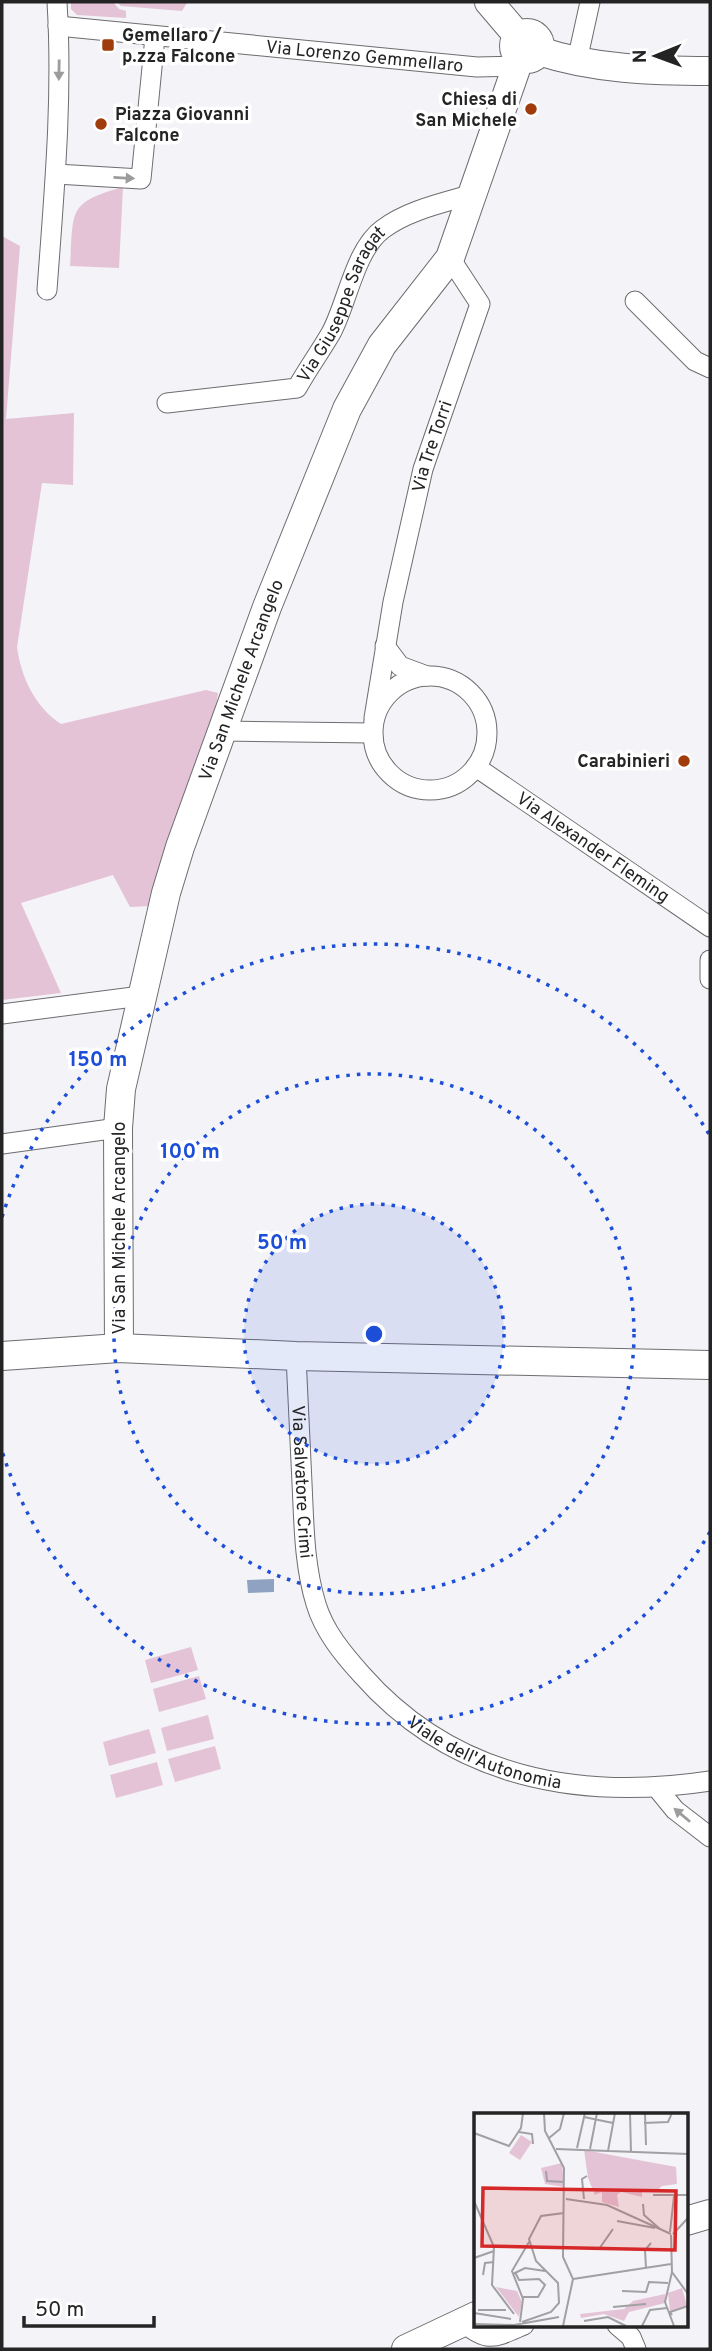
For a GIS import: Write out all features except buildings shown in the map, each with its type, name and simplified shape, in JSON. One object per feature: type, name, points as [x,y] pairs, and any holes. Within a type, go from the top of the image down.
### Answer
[{"type":"main road","points":[[489,2],[523,53],[627,68],[710,71]]},
{"type":"main road","name":"Via San Michele Arcangelo","points":[[119,1348],[118,1128],[121,1089],[141,996],[180,847],[267,607],[347,410],[382,345],[450,258],[523,53]]},
{"type":"main road","points":[[2,1356],[119,1348],[296,1356],[710,1365]]},
{"type":"main road","points":[[688,2220],[710,2214]]},
{"type":"main road","points":[[406,2349],[469,2319]]},
{"type":"street","points":[[47,290],[56,174],[57,2]]},
{"type":"street","points":[[578,61],[590,2]]},
{"type":"street","name":"Via Lorenzo Gemmellaro","points":[[58,26],[477,67],[523,53]]},
{"type":"street","points":[[56,174],[141,179],[163,38]]},
{"type":"street","name":"Via Giuseppe Saragat","points":[[167,403],[297,388],[331,333],[358,267],[373,239],[383,229],[413,213],[473,194]]},
{"type":"street","name":"Via Tre Torri","points":[[385,646],[424,469],[480,304],[450,258]]},
{"type":"street","points":[[635,301],[695,361],[710,368]]},
{"type":"street","points":[[385,646],[400,666],[427,676],[455,681],[471,694],[483,712],[486,741],[476,767],[461,781],[442,789],[422,790],[403,784],[387,771],[376,754],[373,726],[385,646]]},
{"type":"street","points":[[373,726],[388,693],[400,684],[427,676]]},
{"type":"street","points":[[222,731],[373,726]]},
{"type":"street","name":"Via Alexander Fleming","points":[[476,767],[710,928]]},
{"type":"street","points":[[710,960],[710,979]]},
{"type":"street","points":[[2,1014],[141,996]]},
{"type":"street","points":[[2,1144],[118,1128]]},
{"type":"street","name":"Via Salvatore Crimi","points":[[296,1356],[304,1537],[316,1607]]},
{"type":"street","name":"Viale dell'Autonomia","points":[[316,1607],[332,1639],[379,1694],[404,1717],[442,1742],[512,1773],[542,1780],[609,1788],[657,1788],[710,1781]]},
{"type":"street","points":[[657,1788],[675,1810],[710,1837]]},
{"type":"street","points":[[469,2319],[477,2335],[487,2337],[499,2336],[522,2326]]},
{"type":"street","points":[[618,2326],[631,2337],[636,2349]]},
{"type":"shaded area","points":[[71,2],[113,2],[119,9],[126,11],[126,18],[77,15],[71,9]]},
{"type":"shaded area","points":[[117,2],[187,3],[182,11],[121,6]]},
{"type":"shaded area","points":[[123,187],[119,268],[70,266],[73,221],[77,212],[91,198]]},
{"type":"shaded area","points":[[2,236],[20,246],[6,419],[74,413],[73,485],[42,483],[17,647],[26,680],[44,709],[61,724],[206,690],[218,693],[215,714],[151,906],[130,907],[113,875],[21,903],[61,993],[2,1000]]},
{"type":"shaded area","points":[[191,1647],[198,1670],[151,1683],[145,1660]]},
{"type":"shaded area","points":[[199,1676],[206,1699],[159,1712],[153,1689]]},
{"type":"shaded area","points":[[208,1715],[214,1739],[167,1751],[161,1728]]},
{"type":"shaded area","points":[[149,1729],[156,1753],[109,1766],[103,1742]]},
{"type":"shaded area","points":[[215,1746],[221,1769],[175,1782],[168,1759]]},
{"type":"shaded area","points":[[157,1762],[163,1785],[116,1798],[110,1775]]},
{"type":"water","points":[[274,1579],[274,1592],[248,1593],[247,1580]]},
{"type":"place","name":"Gemellaro / p.zza Falcone","points":[[108,45]]},
{"type":"place","name":"Chiesa di San Michele","points":[[531,109]]},
{"type":"place","name":"Piazza Giovanni Falcone","points":[[101,124]]},
{"type":"place","name":"Carabinieri","points":[[684,761]]}]
